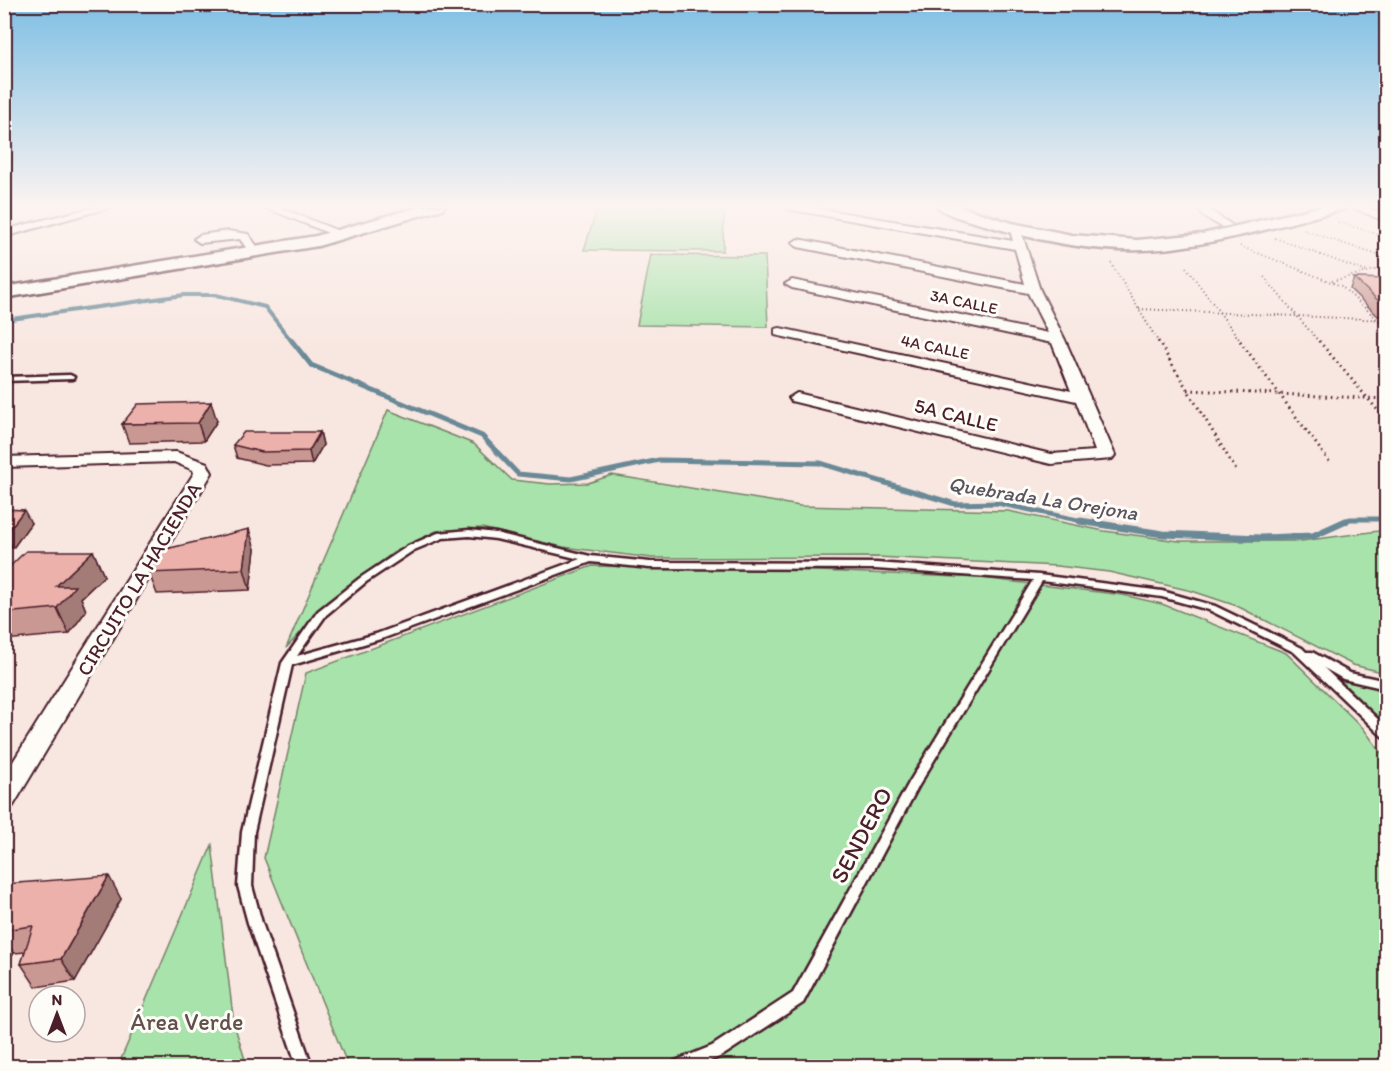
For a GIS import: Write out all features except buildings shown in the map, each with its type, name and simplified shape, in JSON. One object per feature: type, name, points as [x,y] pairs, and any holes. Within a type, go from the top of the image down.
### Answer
[{"type":"main road","points":[[4,288],[208,256]]},
{"type":"main road","points":[[4,293],[228,256]]},
{"type":"street","points":[[863,256],[1033,290]]},
{"type":"street","points":[[1023,256],[1033,290],[1058,340],[1082,398]]},
{"type":"street","name":"3A CALLE","points":[[792,284],[1058,340]]},
{"type":"street","name":"4A CALLE","points":[[780,332],[1082,398]]},
{"type":"street","name":"5A CALLE","points":[[797,398],[1051,459],[1106,455],[1082,398]]},
{"type":"street","name":"CIRCUITO LA HACIENDA","points":[[4,462],[176,457],[201,467],[203,473],[4,799]]},
{"type":"lane","points":[[4,379],[70,377]]},
{"type":"lane","points":[[304,1066],[245,886],[248,832],[287,663],[322,613],[363,580],[411,548],[441,535],[469,533],[496,536],[590,559],[650,565],[876,566],[1039,578],[1162,594],[1212,608],[1347,676],[1386,685]]},
{"type":"lane","points":[[287,663],[380,636],[590,559]]},
{"type":"lane","name":"SENDERO","points":[[680,1066],[717,1051],[798,998],[914,784],[1039,578]]},
{"type":"lane","points":[[1298,650],[1386,734]]},
{"type":"path","points":[[1266,256],[1331,282],[1352,286]]},
{"type":"path","points":[[1323,256],[1367,272]]},
{"type":"path","points":[[1111,263],[1236,470]]},
{"type":"path","points":[[1186,267],[1331,464]]},
{"type":"path","points":[[1331,282],[1386,267]]},
{"type":"path","points":[[1264,278],[1386,420]]},
{"type":"path","points":[[1341,285],[1386,327]]},
{"type":"path","points":[[1139,309],[1386,320]]},
{"type":"path","points":[[1188,390],[1386,399]]},
{"type":"green space","points":[[651,256],[765,256],[768,327],[637,325]]},
{"type":"green space","points":[[388,410],[474,444],[512,480],[550,484],[588,483],[612,475],[800,506],[1008,511],[1104,531],[1179,541],[1301,541],[1386,530],[1386,673],[1353,665],[1237,606],[1192,591],[1109,572],[1057,566],[877,557],[652,558],[563,547],[482,528],[436,531],[393,553],[335,596],[286,648]]},
{"type":"green space","points":[[592,566],[820,571],[981,578],[1123,595],[1162,604],[1286,653],[1363,728],[1386,759],[1386,1066],[348,1066],[264,858],[306,673]]},
{"type":"green space","points":[[1339,679],[1386,685],[1386,725]]},
{"type":"green space","name":"Área Verde","points":[[212,845],[234,1024],[247,1066],[118,1066]]},
{"type":"waterway","name":"Quebrada La Orejona","points":[[4,320],[184,295],[216,295],[265,307],[293,343]]},
{"type":"waterway","name":"Quebrada La Orejona","points":[[292,341],[311,365],[482,436],[518,474],[571,479],[659,460],[820,463],[955,504],[997,503],[1087,522]]},
{"type":"waterway","name":"Quebrada La Orejona","points":[[1343,522],[1350,519],[1386,519]]},
{"type":"waterway","name":"Quebrada La Orejona","points":[[1080,521],[1163,534],[1261,538],[1313,536],[1346,521]]}]
